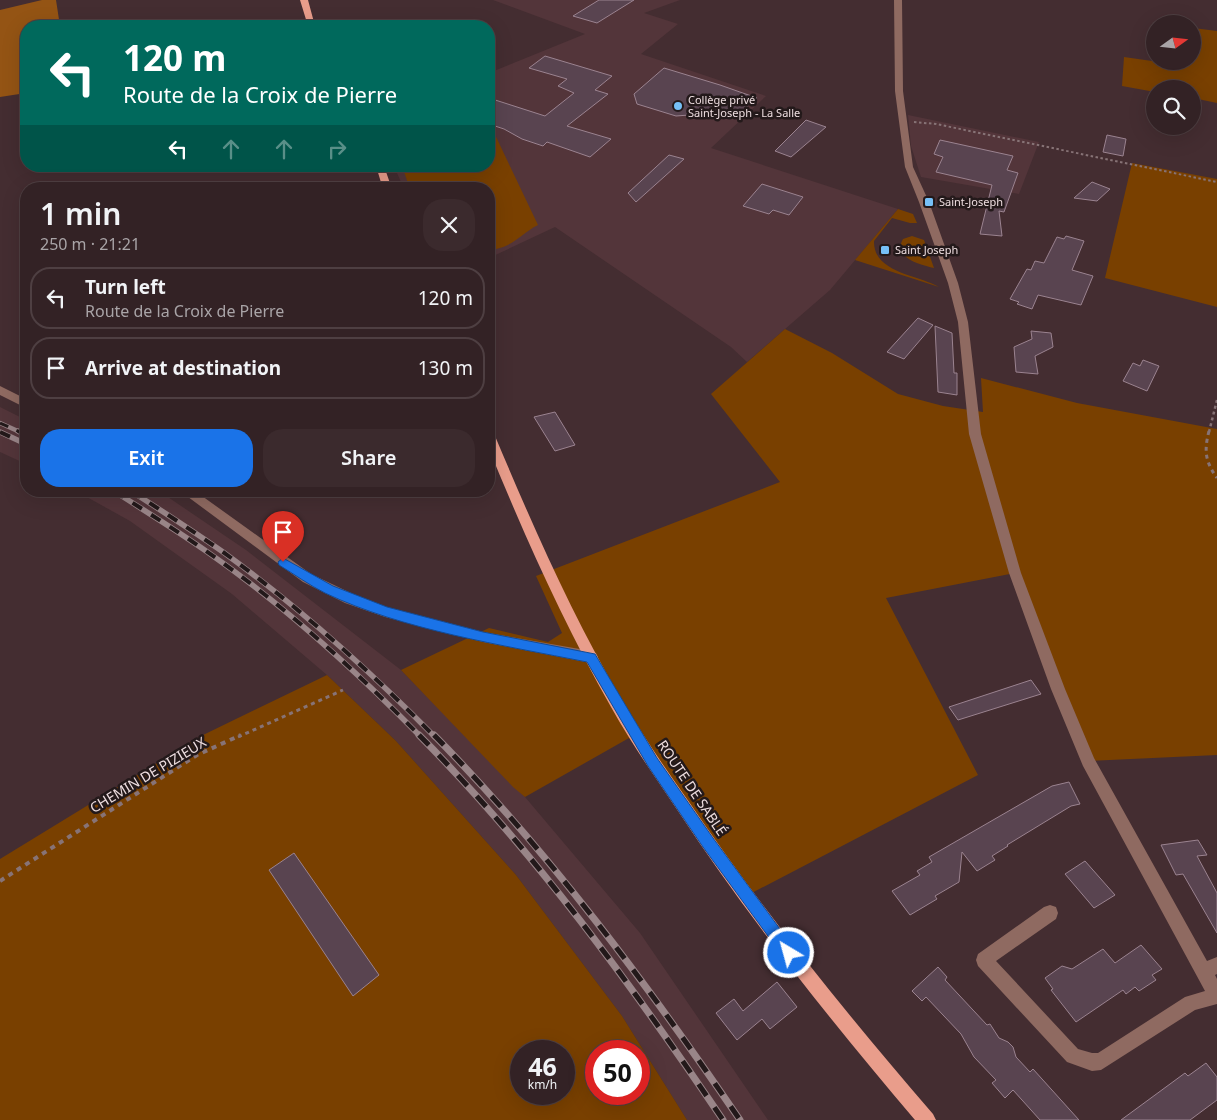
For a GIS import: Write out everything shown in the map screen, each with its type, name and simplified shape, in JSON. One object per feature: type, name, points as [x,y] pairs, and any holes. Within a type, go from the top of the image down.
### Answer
[{"type":"main road","points":[[304,0],[310,20]]},
{"type":"main road","name":"ROUTE DE SABLÉ","points":[[495,450],[556,590],[591,657],[652,762],[746,896],[812,984],[928,1120]]},
{"type":"street","points":[[898,0],[899,91],[909,167],[942,250],[963,322],[975,434],[1015,573],[1088,761],[1162,898],[1211,969],[1217,995],[1191,1003],[1101,1061],[1092,1062],[1073,1056],[984,960],[1050,913]]},
{"type":"street","points":[[0,390],[20,401]]},
{"type":"street","points":[[194,497],[299,573],[350,599],[385,612],[483,637],[591,657]]},
{"type":"path","points":[[902,123],[936,124],[1217,182]]},
{"type":"path","points":[[1217,400],[1205,446],[1208,465],[1217,478]]},
{"type":"path","name":"CHEMIN DE PIZIEUX","points":[[0,880],[197,755],[343,690]]},
{"type":"shaded area","points":[[42,0],[56,0],[59,20],[20,20],[20,94],[0,97],[0,10]]},
{"type":"shaded area","points":[[493,0],[680,0],[644,13],[678,24],[641,54],[766,96],[711,148],[898,209],[830,290],[747,362],[731,347],[555,227],[495,255],[495,182],[401,182],[397,172],[495,172],[495,71],[585,34]]},
{"type":"shaded area","points":[[1201,29],[1217,31],[1217,103],[1201,100],[1201,80],[1146,80],[1146,90],[1122,86],[1124,57],[1146,60],[1146,70],[1201,70]]},
{"type":"shaded area","points":[[908,115],[1039,142],[1019,194],[921,177],[911,146]]},
{"type":"shaded area","points":[[495,135],[538,225],[510,244],[495,249],[495,182],[408,182],[404,172],[495,172]]},
{"type":"shaded area","points":[[1132,163],[1217,179],[1217,307],[1105,278]]},
{"type":"shaded area","points":[[898,209],[913,214],[917,223],[892,218],[874,241],[876,252],[881,260],[899,272],[939,287],[855,260]]},
{"type":"shaded area","points":[[912,236],[924,240],[934,268],[909,260],[901,251],[903,239]]},
{"type":"shaded area","points":[[785,329],[832,353],[898,394],[943,406],[983,412],[981,378],[1077,403],[1217,429],[1217,755],[1088,761],[1015,573],[886,598],[978,775],[746,896],[629,738],[525,797],[513,787],[401,670],[489,628],[548,642],[562,633],[536,576],[780,482],[711,394]]},
{"type":"shaded area","points":[[0,407],[20,417],[20,461],[0,452]]},
{"type":"shaded area","points":[[87,497],[168,497],[246,550],[401,670],[525,797],[640,933],[768,1120],[687,1120],[650,1061],[650,1040],[637,1040],[622,1016],[516,875],[396,741],[327,675],[232,594],[130,521]]},
{"type":"shaded area","points":[[327,675],[396,741],[516,875],[622,1016],[637,1040],[585,1040],[585,1105],[650,1105],[650,1061],[687,1120],[0,1120],[0,859],[201,736]]},
{"type":"building","points":[[599,0],[634,0],[597,23],[573,16]]},
{"type":"building","points":[[545,56],[612,76],[595,90],[608,94],[567,126],[611,139],[590,157],[547,142],[543,146],[522,139],[495,126],[495,100],[545,116],[574,93],[558,86],[567,79],[529,68]]},
{"type":"building","points":[[664,68],[757,98],[742,111],[676,116],[637,104],[634,94]]},
{"type":"building","points":[[806,120],[826,127],[791,157],[775,151]]},
{"type":"building","points":[[1107,135],[1126,139],[1123,156],[1103,152]]},
{"type":"building","points":[[940,140],[1013,156],[1007,170],[1018,173],[1004,212],[999,211],[1002,236],[980,234],[992,185],[936,172],[943,157],[934,154]]},
{"type":"building","points":[[669,155],[684,159],[636,202],[628,193]]},
{"type":"building","points":[[1092,182],[1110,189],[1097,201],[1074,198]]},
{"type":"building","points":[[762,184],[803,197],[789,215],[773,210],[769,214],[743,206]]},
{"type":"building","points":[[1066,236],[1084,241],[1072,270],[1093,276],[1081,305],[1038,295],[1032,309],[1017,304],[1019,302],[1010,299],[1027,269],[1031,270],[1035,261],[1044,263],[1057,237],[1064,239]]},
{"type":"building","points":[[918,318],[933,325],[904,359],[887,352]]},
{"type":"building","points":[[935,326],[952,333],[954,373],[957,373],[957,395],[938,392]]},
{"type":"building","points":[[1031,331],[1051,333],[1053,347],[1035,356],[1038,374],[1016,372],[1014,347],[1032,339]]},
{"type":"building","points":[[1143,360],[1159,366],[1147,391],[1123,381],[1133,363],[1140,366]]},
{"type":"building","points":[[555,412],[575,445],[555,451],[534,417]]},
{"type":"building","points":[[1031,680],[1041,694],[958,720],[949,707]]},
{"type":"building","points":[[1069,782],[1080,804],[1071,806],[1007,845],[992,856],[995,860],[977,871],[962,852],[959,882],[935,896],[937,899],[910,915],[892,891],[920,875],[917,871],[932,862],[929,857],[1052,786]]},
{"type":"building","points":[[1198,840],[1207,855],[1197,856],[1217,893],[1217,933],[1183,874],[1176,875],[1161,845]]},
{"type":"building","points":[[294,853],[379,975],[353,996],[269,870]]},
{"type":"building","points":[[1085,861],[1115,895],[1094,908],[1065,874]]},
{"type":"building","points":[[1141,945],[1162,969],[1152,975],[1156,980],[1139,991],[1135,987],[1126,994],[1123,990],[1076,1022],[1051,990],[1053,989],[1045,978],[1062,966],[1072,969],[1103,949],[1115,963]]},
{"type":"building","points":[[938,967],[947,977],[945,980],[987,1025],[990,1024],[999,1038],[1008,1042],[1013,1047],[1016,1057],[1030,1072],[1033,1069],[1079,1120],[1040,1120],[1013,1090],[1005,1098],[992,1083],[996,1080],[974,1057],[961,1034],[926,997],[922,1001],[912,991]]},
{"type":"building","points":[[777,982],[797,1007],[770,1029],[762,1019],[737,1040],[716,1013],[734,999],[743,1011]]},
{"type":"building","points":[[1206,1063],[1217,1077],[1217,1100],[1190,1120],[1121,1120],[1185,1073],[1188,1076]]},
{"type":"railway","points":[[0,423],[20,432]]},
{"type":"railway","points":[[0,432],[20,441]]},
{"type":"railway","points":[[123,497],[195,543],[263,593],[318,639],[420,736]]},
{"type":"railway","points":[[140,497],[223,552],[279,595],[359,664],[435,737]]},
{"type":"railway","points":[[434,735],[518,826],[596,921],[669,1019],[740,1120]]},
{"type":"railway","points":[[420,736],[503,825],[580,920],[653,1019],[723,1120]]},
{"type":"place","name":"Collège privé Saint-Joseph - La Salle","points":[[678,106]]},
{"type":"place","name":"Saint-Joseph","points":[[929,202]]},
{"type":"place","name":"Saint Joseph","points":[[885,250]]},
{"type":"route","points":[[283,562],[307,578],[329,589],[385,612],[483,637],[591,657],[652,762],[746,896],[789,953]]}]
